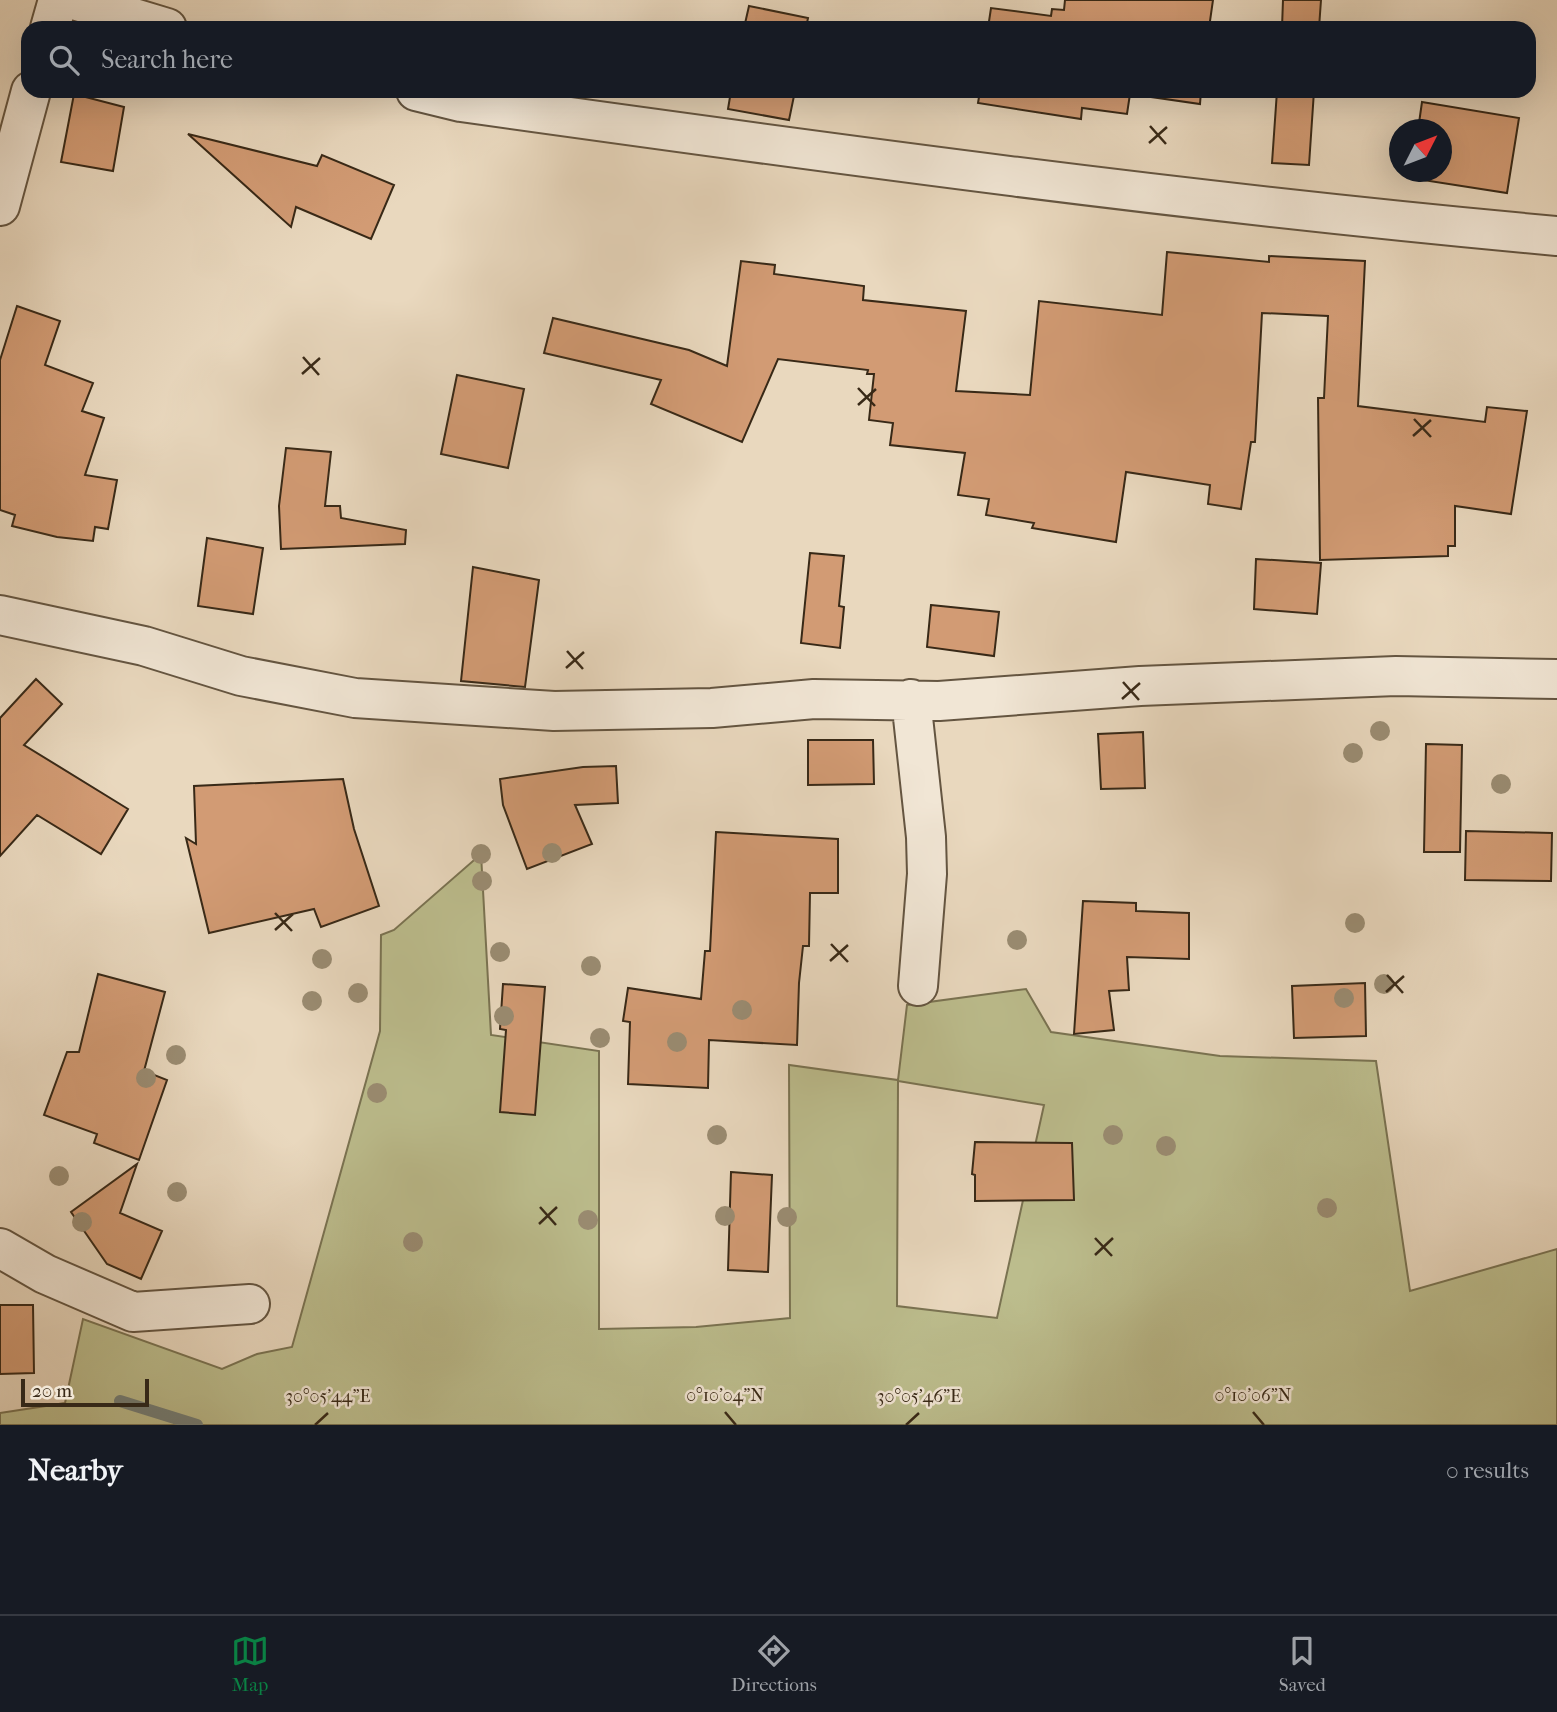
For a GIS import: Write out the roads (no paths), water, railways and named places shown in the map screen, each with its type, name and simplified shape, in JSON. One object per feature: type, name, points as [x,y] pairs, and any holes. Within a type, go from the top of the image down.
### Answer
[{"type":"street","points":[[52,21],[58,0]]},
{"type":"street","points":[[74,0],[144,21]]},
{"type":"street","points":[[0,206],[29,98]]},
{"type":"street","points":[[445,98],[934,168],[1276,208],[1557,236]]},
{"type":"street","points":[[0,615],[144,646],[241,676],[355,698],[554,711],[712,708],[814,699],[939,701],[1140,686],[1396,676],[1557,679]]},
{"type":"street","points":[[911,699],[926,838],[927,874],[918,986]]},
{"type":"street","points":[[0,1248],[45,1273],[133,1311],[250,1304]]},
{"type":"waterway","points":[[120,1401],[197,1425]]}]
